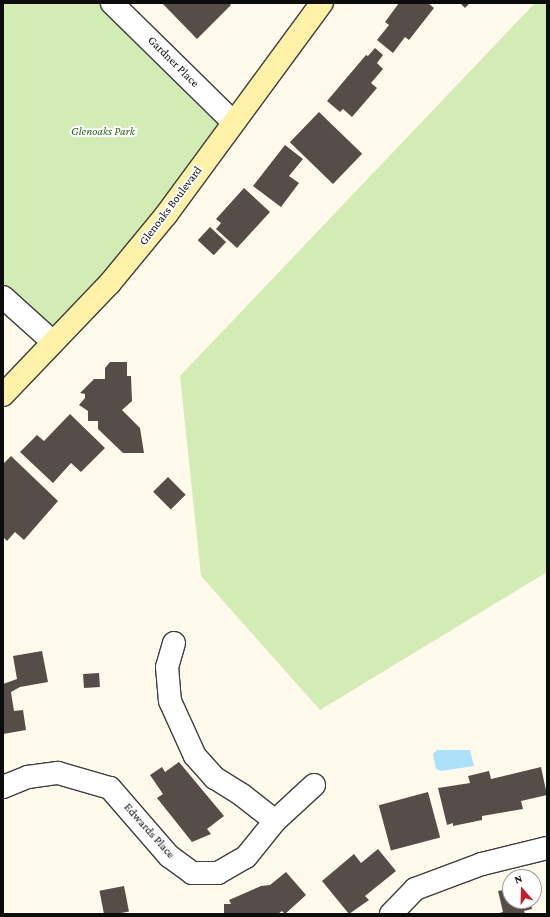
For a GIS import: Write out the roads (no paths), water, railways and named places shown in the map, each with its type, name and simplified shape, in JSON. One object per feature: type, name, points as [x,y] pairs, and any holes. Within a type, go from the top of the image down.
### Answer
[{"type":"street","name":"Gardner Place","points":[[112,3],[233,122]]},
{"type":"street","name":"Glenoaks Boulevard","points":[[3,395],[110,283],[166,215],[322,3]]},
{"type":"street","points":[[3,297],[53,342]]},
{"type":"street","points":[[174,643],[167,667],[170,700],[195,756],[215,778],[242,795],[275,821]]},
{"type":"street","name":"Edwards Place","points":[[3,787],[28,778],[58,773],[110,788],[169,856],[192,873],[218,873],[246,857],[275,821],[314,785]]},
{"type":"street","points":[[392,914],[415,890],[482,864],[547,848]]},
{"type":"water","points":[[437,750],[470,750],[474,766],[441,771],[436,769],[433,754]]},
{"type":"park label","name":"Glenoaks Park","points":[[103,132]]}]
